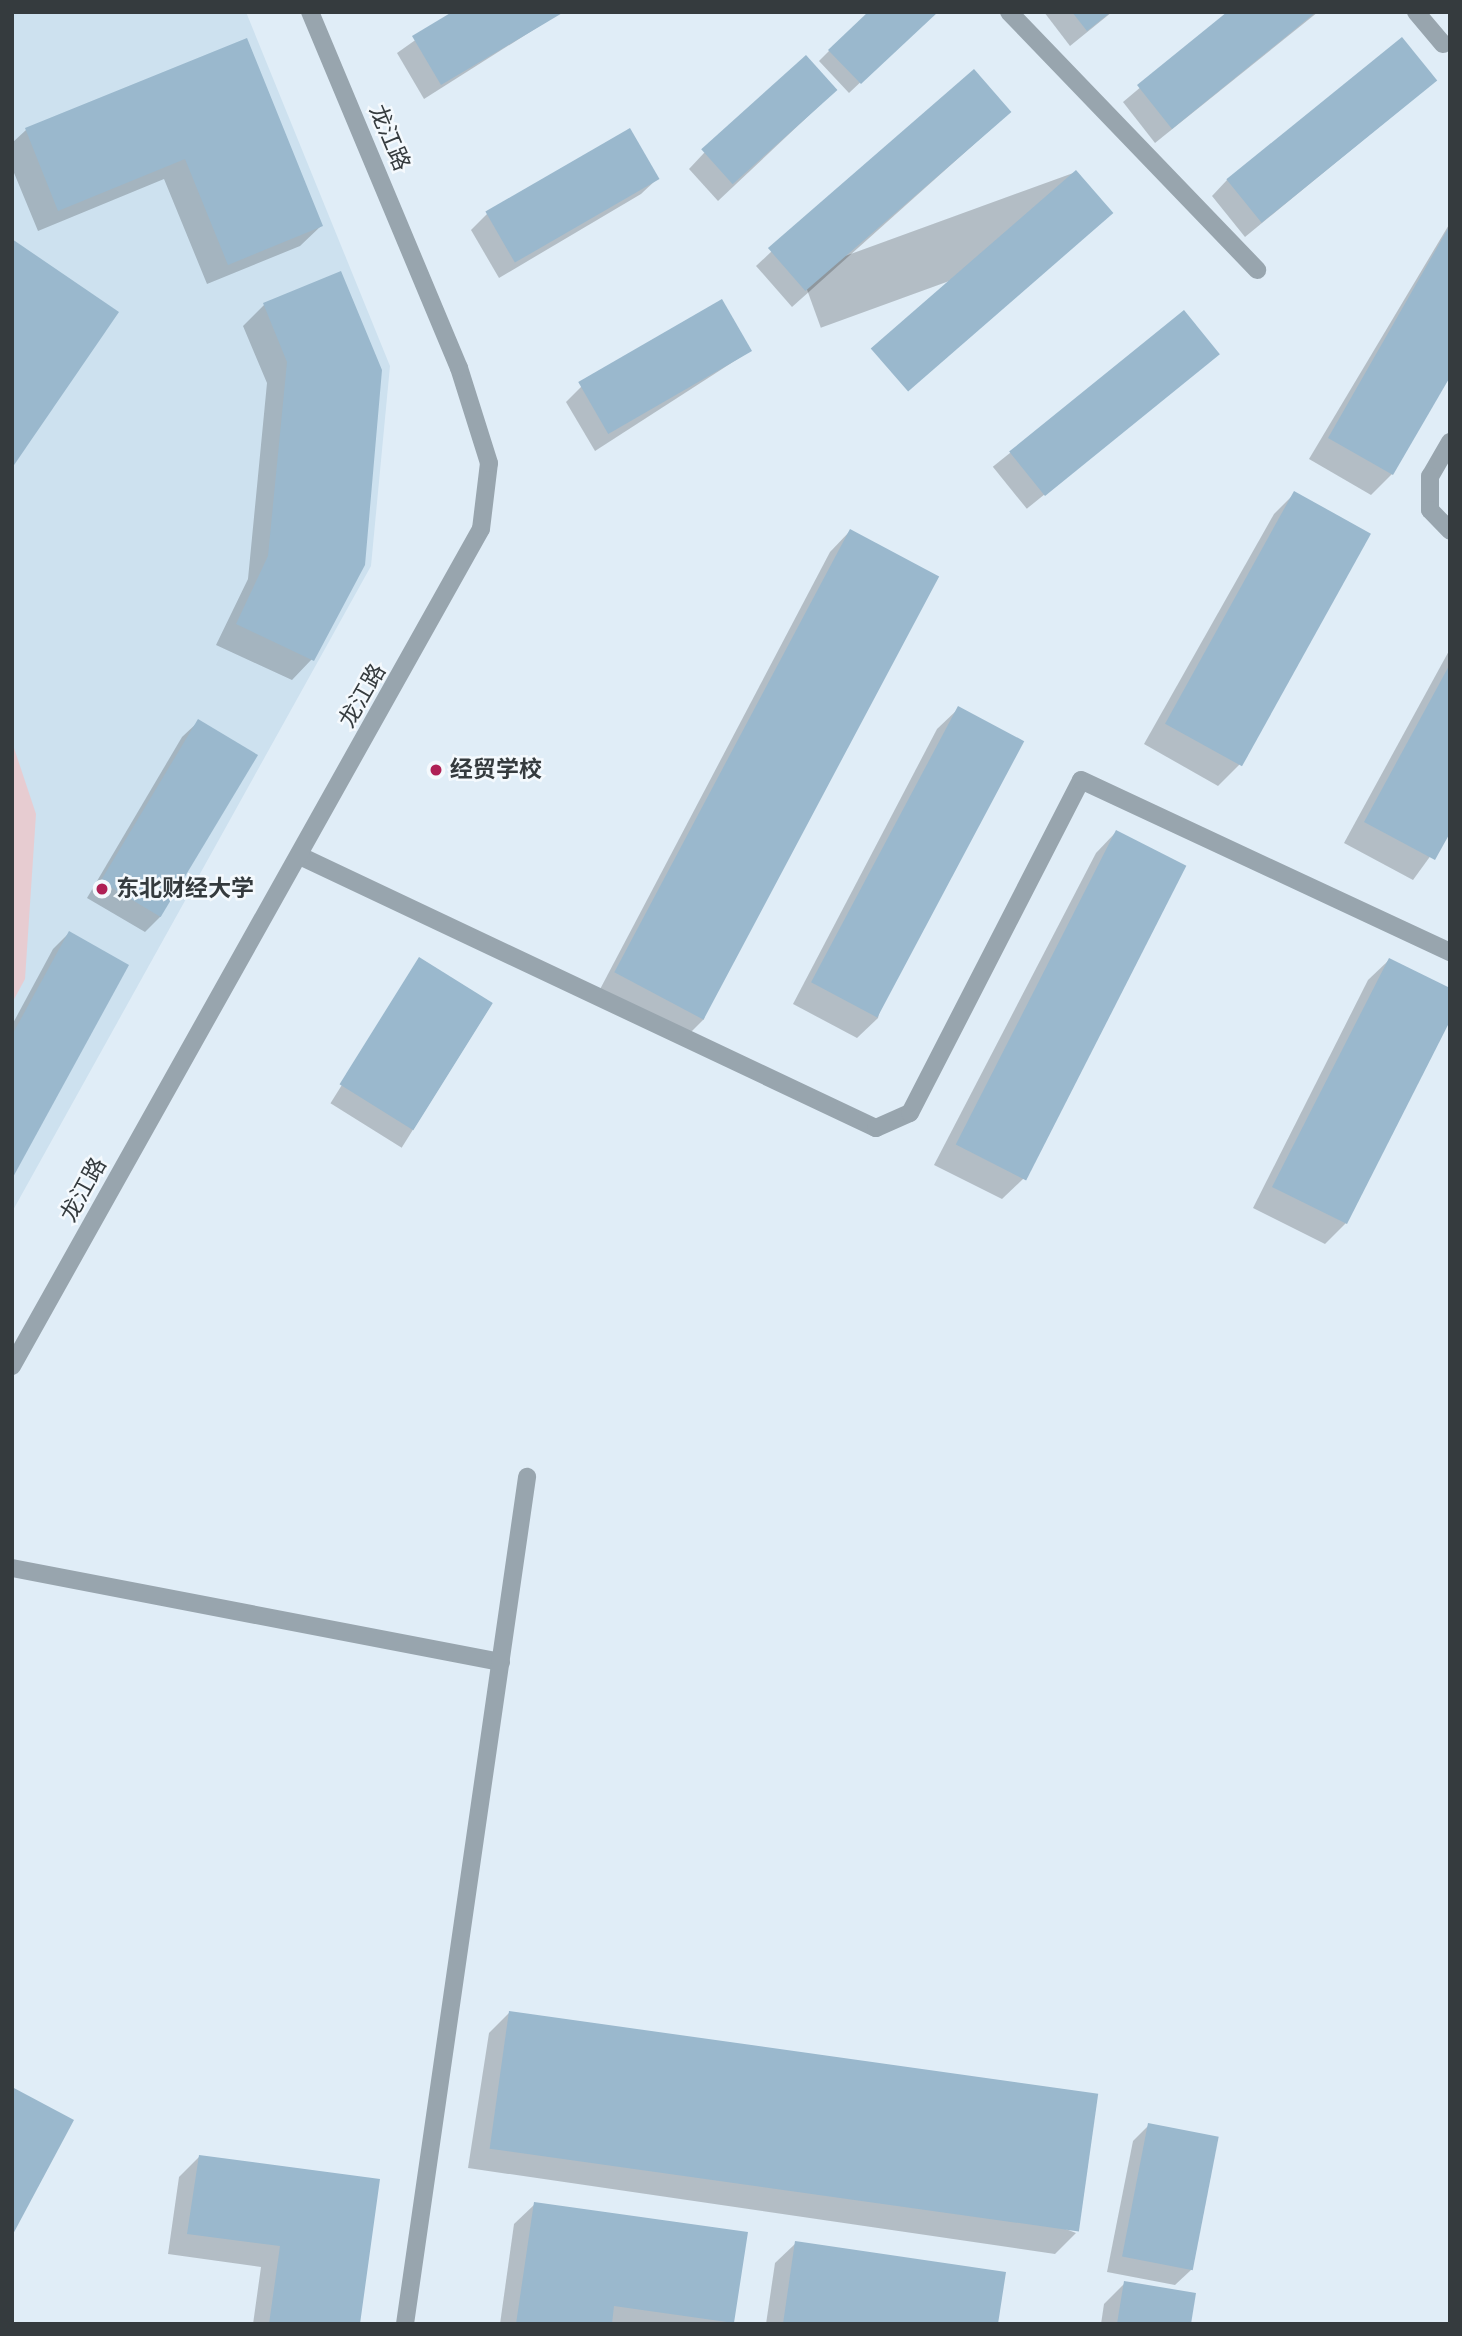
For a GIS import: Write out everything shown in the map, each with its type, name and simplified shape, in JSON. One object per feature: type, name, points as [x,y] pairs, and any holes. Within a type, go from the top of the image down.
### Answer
[{"type":"street","name":"龙江路","points":[[12,1366],[481,529],[489,463],[459,368],[310,12]]},
{"type":"street","points":[[1009,12],[1257,270]]},
{"type":"street","points":[[1416,12],[1443,44]]},
{"type":"street","points":[[1450,442],[1430,476],[1430,510],[1450,531]]},
{"type":"street","points":[[300,856],[876,1128],[909,1113],[1081,780],[1450,951]]},
{"type":"street","points":[[405,2324],[527,1477]]},
{"type":"street","points":[[12,1568],[501,1662]]},
{"type":"shaded area","name":"东北财经大学","points":[[12,12],[246,12],[390,366],[371,566],[12,1212]]},
{"type":"shaded area","points":[[12,742],[36,814],[25,979],[12,1003]]},
{"type":"building","points":[[452,12],[564,12],[441,85],[412,36]]},
{"type":"building","points":[[868,12],[938,12],[861,84],[828,50]]},
{"type":"building","points":[[1072,12],[1111,12],[1087,31]]},
{"type":"building","points":[[1227,12],[1316,12],[1172,129],[1137,85]]},
{"type":"building","points":[[1402,37],[1437,81],[1262,223],[1226,179]]},
{"type":"building","points":[[247,38],[323,226],[228,265],[185,159],[58,211],[25,128]]},
{"type":"building","points":[[806,55],[837,90],[733,184],[701,149]]},
{"type":"building","points":[[974,69],[1011,112],[805,291],[768,248]]},
{"type":"building","points":[[630,128],[660,179],[515,263],[485,212]]},
{"type":"building","points":[[1076,170],[1113,213],[908,391],[871,348]]},
{"type":"building","points":[[1450,225],[1450,377],[1393,475],[1328,438]]},
{"type":"building","points":[[12,239],[119,312],[12,468]]},
{"type":"building","points":[[341,271],[382,370],[365,565],[314,661],[236,624],[268,556],[287,362],[263,303]]},
{"type":"building","points":[[722,299],[752,351],[608,434],[578,382]]},
{"type":"building","points":[[1184,310],[1220,354],[1045,496],[1009,452]]},
{"type":"building","points":[[1294,491],[1371,534],[1242,766],[1165,724]]},
{"type":"building","points":[[850,529],[939,576],[704,1020],[614,972]]},
{"type":"building","points":[[1450,664],[1450,833],[1435,860],[1364,822]]},
{"type":"building","points":[[958,706],[1024,741],[877,1018],[811,982]]},
{"type":"building","points":[[198,719],[258,755],[161,917],[101,881]]},
{"type":"building","points":[[1116,830],[1186,866],[1026,1180],[956,1145]]},
{"type":"building","points":[[69,931],[129,965],[12,1179],[12,1035]]},
{"type":"building","points":[[419,957],[493,1003],[413,1130],[340,1084]]},
{"type":"building","points":[[1389,958],[1450,988],[1450,1021],[1347,1224],[1272,1187]]},
{"type":"building","points":[[509,2011],[1098,2094],[1079,2231],[490,2149]]},
{"type":"building","points":[[12,2087],[74,2120],[12,2236]]},
{"type":"building","points":[[1148,2123],[1219,2137],[1193,2270],[1122,2257]]},
{"type":"building","points":[[199,2155],[380,2179],[360,2324],[269,2324],[280,2246],[187,2234]]},
{"type":"building","points":[[534,2202],[748,2232],[734,2323],[614,2306],[612,2324],[516,2324]]},
{"type":"building","points":[[795,2241],[1006,2272],[998,2324],[783,2324]]},
{"type":"building","points":[[1124,2281],[1196,2293],[1191,2324],[1117,2324]]},
{"type":"place","name":"经贸学校","points":[[436,770]]},
{"type":"place","name":"东北财经大学","points":[[102,889]]}]
